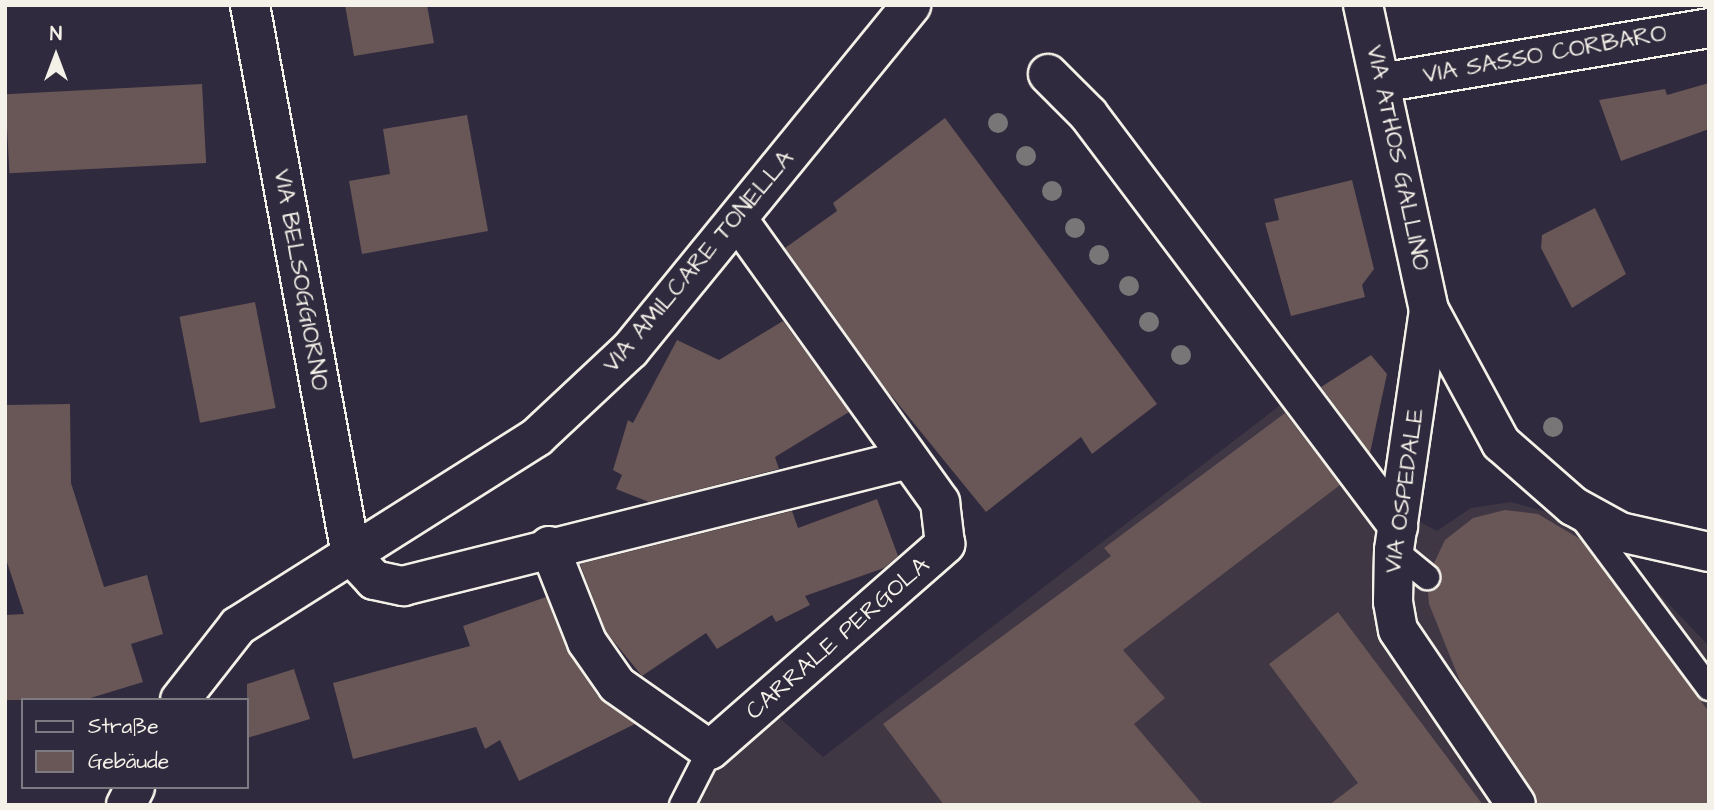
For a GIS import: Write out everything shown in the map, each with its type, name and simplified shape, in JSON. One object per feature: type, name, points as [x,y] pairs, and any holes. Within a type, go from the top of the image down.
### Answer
[{"type":"street","name":"VIA BELSOGGIORNO","points":[[250,5],[351,555]]},
{"type":"street","name":"VIA AMILCARE TONELLA","points":[[182,698],[238,626],[537,437],[630,350],[911,5]]},
{"type":"street","name":"VIA ATHOS GALLINO","points":[[1363,5],[1429,310]]},
{"type":"street","name":"VIA SASSO CORBARO","points":[[1381,83],[1709,28]]},
{"type":"street","points":[[1048,74],[1088,114],[1396,538]]},
{"type":"street","points":[[351,555],[374,580],[403,586],[549,546],[905,460],[738,220]]},
{"type":"street","points":[[1429,310],[1501,443],[1573,506],[1620,532],[1709,552]]},
{"type":"street","name":"VIA OSPEDALE","points":[[1429,310],[1396,538],[1398,631],[1516,804]]},
{"type":"street","name":"CARRALE PERGOLA","points":[[709,750],[945,544],[940,502],[905,460]]},
{"type":"street","points":[[549,546],[587,642],[617,685],[709,750]]},
{"type":"street","points":[[126,805],[134,789]]},
{"type":"lane","points":[[1573,506],[1709,688]]},
{"type":"lane","points":[[1396,538],[1427,577]]},
{"type":"lane","points":[[682,805],[709,750]]},
{"type":"shaded area","points":[[1292,396],[1375,498],[1437,531],[1471,508],[1511,502],[1558,515],[1606,539],[1709,646],[1709,805],[696,805],[725,751],[772,711],[823,757]]},
{"type":"building","points":[[345,5],[427,5],[434,43],[354,56]]},
{"type":"building","points":[[1709,83],[1709,129],[1621,161],[1599,100],[1665,89],[1667,95]]},
{"type":"building","points":[[202,84],[206,163],[9,173],[5,94]]},
{"type":"building","points":[[467,115],[488,231],[362,254],[349,181],[390,174],[383,129]]},
{"type":"building","points":[[945,118],[1157,404],[1092,454],[1081,437],[986,512],[886,389],[785,248],[837,211],[833,203]]},
{"type":"building","points":[[1352,180],[1374,269],[1362,285],[1365,297],[1291,316],[1265,223],[1279,220],[1274,199]]},
{"type":"building","points":[[1595,208],[1626,274],[1572,308],[1541,248],[1542,235]]},
{"type":"building","points":[[255,302],[276,408],[200,423],[179,317]]},
{"type":"building","points":[[783,321],[849,412],[775,457],[779,469],[649,502],[616,489],[622,475],[613,470],[628,420],[633,423],[677,340],[719,360]]},
{"type":"building","points":[[1371,355],[1387,374],[1370,453],[1321,387]]},
{"type":"building","points":[[70,404],[71,483],[104,587],[147,575],[163,634],[131,644],[143,682],[91,698],[5,700],[5,615],[24,614],[5,556],[5,405]]},
{"type":"building","points":[[1285,413],[1340,485],[1123,650],[1165,698],[1134,724],[1203,805],[944,805],[883,724],[1111,556],[1104,548]]},
{"type":"building","points":[[877,499],[898,556],[884,568],[805,596],[810,605],[776,622],[772,615],[717,649],[706,633],[642,676],[606,632],[580,564],[792,511],[798,528]]},
{"type":"building","points":[[1505,510],[1538,514],[1580,539],[1709,712],[1709,805],[1537,805],[1462,686],[1429,604],[1428,591],[1441,580],[1434,563],[1445,540],[1473,518]]},
{"type":"building","points":[[546,597],[567,650],[599,698],[635,724],[519,781],[500,740],[485,749],[476,727],[353,759],[333,683],[470,646],[463,626]]},
{"type":"building","points":[[1338,612],[1483,805],[1329,805],[1358,783],[1269,664]]},
{"type":"building","points":[[294,669],[310,719],[248,738],[247,684]]}]
